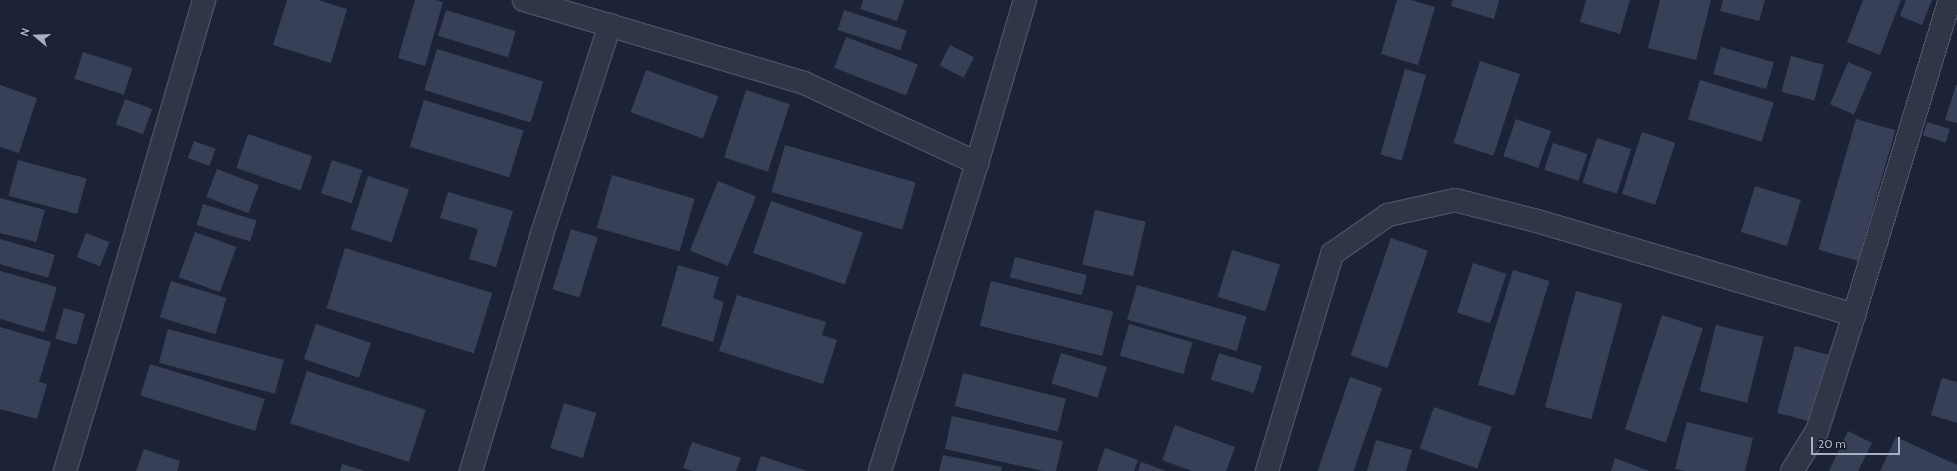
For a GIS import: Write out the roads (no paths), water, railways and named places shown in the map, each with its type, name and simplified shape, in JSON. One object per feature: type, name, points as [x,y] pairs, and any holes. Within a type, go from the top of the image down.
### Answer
[{"type":"street","points":[[65,471],[204,0]]},
{"type":"street","points":[[524,0],[804,83],[977,163]]},
{"type":"street","points":[[880,471],[977,163],[1025,0]]},
{"type":"street","points":[[1792,471],[1817,431],[1950,0]]},
{"type":"street","points":[[471,471],[541,237],[610,25]]},
{"type":"street","points":[[1267,471],[1332,254],[1388,216],[1455,200],[1537,221],[1854,315]]}]
